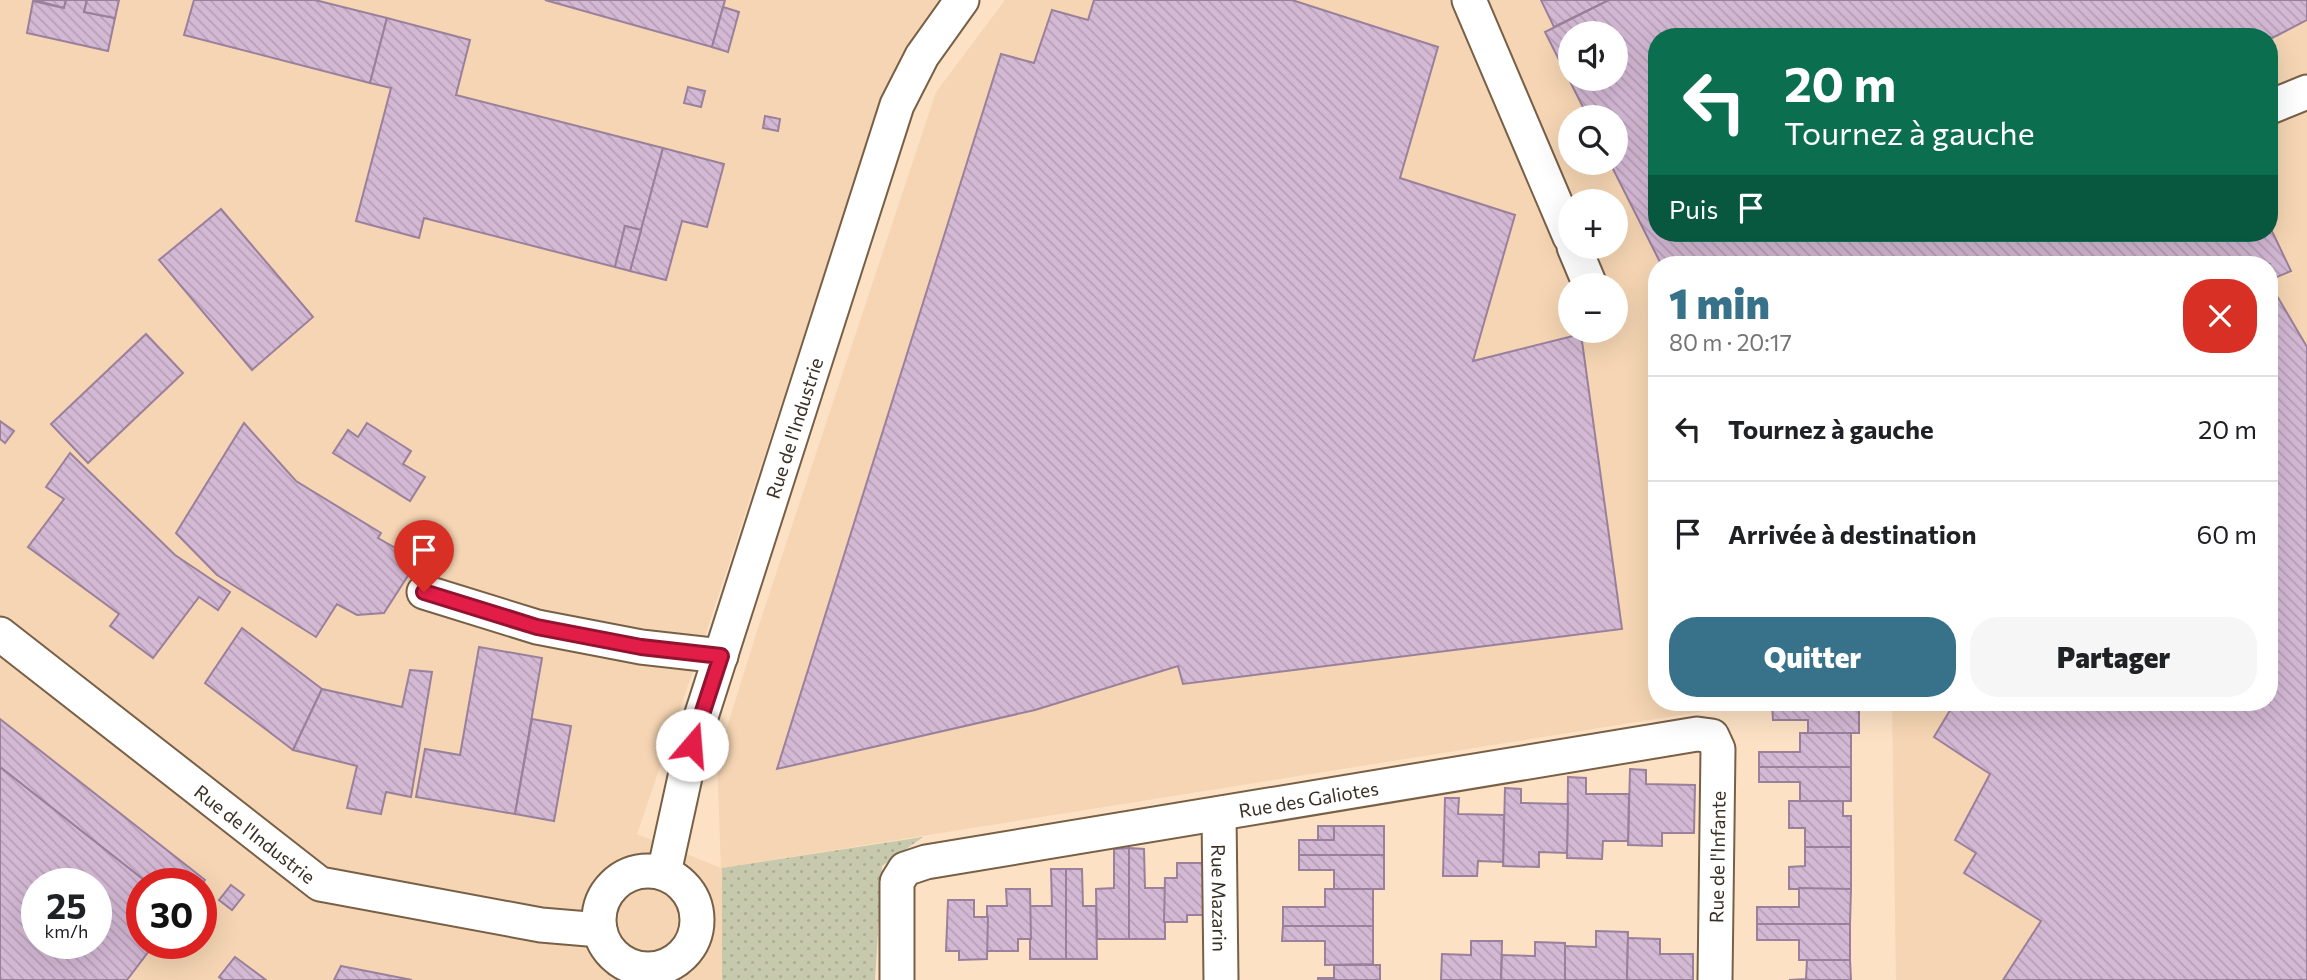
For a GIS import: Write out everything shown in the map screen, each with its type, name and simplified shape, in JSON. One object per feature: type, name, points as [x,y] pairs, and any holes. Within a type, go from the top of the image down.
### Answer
[{"type":"street","name":"Rue de l'Industrie","points":[[664,873],[692,745],[897,105],[922,56],[962,0]]},
{"type":"street","points":[[1469,0],[1558,209]]},
{"type":"street","points":[[2278,104],[2307,92]]},
{"type":"street","points":[[424,592],[537,627],[641,647],[721,656]]},
{"type":"street","name":"Rue de l'Industrie","points":[[0,634],[320,884],[541,925],[600,930]]},
{"type":"street","name":"Rue des Galiotes","points":[[897,980],[897,882],[905,869],[926,862],[1697,734],[1712,736]]},
{"type":"street","name":"Rue de l'Infante","points":[[1712,736],[1718,749],[1715,980]]},
{"type":"street","name":"Rue Mazarin","points":[[1219,814],[1220,980]]},
{"type":"street","points":[[647,870],[664,873],[678,880],[688,891],[696,905],[698,920],[696,936],[688,950],[665,974],[632,968],[617,959],[606,946],[600,930],[599,913],[605,897],[615,883],[630,874],[647,870]]},
{"type":"shaded area","points":[[0,0],[943,0],[890,81],[875,118],[637,834],[721,868],[717,759],[758,628],[936,92],[1005,0],[2307,0],[2307,980],[1896,980],[1892,711],[2278,711],[2278,256],[1648,256],[1648,711],[1706,711],[722,868],[722,980],[0,980]]},
{"type":"green space","points":[[923,837],[882,866],[875,980],[722,980],[722,868]]},
{"type":"building","points":[[34,0],[66,0],[64,8]]},
{"type":"building","points":[[66,0],[87,0],[84,12],[115,18],[108,51],[27,33],[33,1],[64,8]]},
{"type":"building","points":[[87,0],[119,0],[115,18],[84,12]]},
{"type":"building","points":[[194,0],[315,0],[387,18],[370,83],[184,35]]},
{"type":"building","points":[[545,0],[725,0],[712,47]]},
{"type":"building","points":[[1094,0],[1292,0],[1438,47],[1400,178],[1515,215],[1473,361],[1558,340],[1558,343],[1582,343],[1622,629],[1183,684],[1178,666],[1035,710],[777,769],[1001,54],[1034,63],[1052,10],[1088,20]]},
{"type":"building","points":[[1541,0],[1609,0],[1566,21],[1558,21],[1558,25],[1554,27]]},
{"type":"building","points":[[1609,0],[2307,0],[2307,20],[2278,35],[2278,28],[1648,28],[1648,238],[1628,199],[1628,189],[1623,189],[1616,175],[1628,175],[1628,105],[1582,105],[1575,91],[1628,91],[1628,21],[1567,21]]},
{"type":"building","points":[[723,7],[739,12],[728,52],[712,47]]},
{"type":"building","points":[[387,18],[470,40],[456,95],[663,148],[641,230],[625,226],[615,267],[424,218],[419,238],[356,221],[391,88],[370,83]]},
{"type":"building","points":[[1558,26],[1558,58],[1545,32]]},
{"type":"building","points":[[688,87],[705,91],[701,107],[684,103]]},
{"type":"building","points":[[765,116],[780,119],[778,131],[763,128]]},
{"type":"building","points":[[663,148],[724,164],[707,227],[682,221],[666,280],[630,271]]},
{"type":"building","points":[[221,209],[313,317],[252,370],[159,260]]},
{"type":"building","points":[[625,226],[641,230],[630,271],[615,267]]},
{"type":"building","points":[[1650,242],[2277,242],[2291,271],[2278,277],[2278,256],[1657,256]]},
{"type":"building","points":[[2278,298],[2307,347],[2307,980],[2003,980],[2041,921],[1964,873],[1976,853],[1955,840],[1990,774],[1934,737],[1950,711],[2278,711]]},
{"type":"building","points":[[146,334],[183,373],[88,463],[51,424]]},
{"type":"building","points":[[0,421],[14,431],[5,443],[0,439]]},
{"type":"building","points":[[244,423],[296,481],[381,533],[378,538],[404,553],[409,574],[384,613],[357,615],[337,604],[316,637],[217,575],[176,533]]},
{"type":"building","points":[[367,423],[411,451],[403,464],[425,477],[410,501],[333,453],[348,430],[358,437]]},
{"type":"building","points":[[70,453],[175,555],[230,592],[218,610],[199,597],[153,658],[110,626],[119,614],[28,547],[64,499],[46,487]]},
{"type":"building","points":[[242,628],[322,689],[293,750],[205,683]]},
{"type":"building","points":[[479,647],[542,658],[515,814],[416,797],[425,749],[460,755]]},
{"type":"building","points":[[410,670],[432,672],[411,797],[386,792],[381,814],[347,808],[357,766],[293,750],[322,689],[402,707]]},
{"type":"building","points":[[1772,711],[1859,711],[1859,733],[1808,733],[1808,720],[1773,720]]},
{"type":"building","points":[[0,719],[190,868],[129,868],[0,767]]},
{"type":"building","points":[[532,719],[571,726],[554,821],[515,814]]},
{"type":"building","points":[[1800,733],[1851,733],[1851,767],[1759,767],[1759,752],[1800,752]]},
{"type":"building","points":[[0,767],[129,868],[126,868],[126,959],[143,959],[127,980],[0,980]]},
{"type":"building","points":[[1759,767],[1851,767],[1851,801],[1800,801],[1800,782],[1759,782]]},
{"type":"building","points":[[1630,769],[1646,770],[1646,784],[1695,785],[1694,833],[1662,833],[1662,846],[1628,845]]},
{"type":"building","points":[[1568,777],[1586,778],[1586,794],[1629,794],[1628,841],[1603,841],[1602,859],[1567,858]]},
{"type":"building","points":[[1505,788],[1521,789],[1521,803],[1568,804],[1567,853],[1539,852],[1539,867],[1503,866]]},
{"type":"building","points":[[1445,798],[1459,798],[1458,814],[1504,815],[1503,862],[1478,861],[1477,876],[1443,876]]},
{"type":"building","points":[[1789,801],[1843,801],[1843,816],[1851,816],[1851,847],[1805,847],[1805,828],[1789,828]]},
{"type":"building","points":[[1318,826],[1334,826],[1334,840],[1318,840]]},
{"type":"building","points":[[1334,826],[1384,826],[1384,855],[1299,855],[1299,840],[1334,840]]},
{"type":"building","points":[[1805,847],[1851,847],[1851,889],[1789,889],[1789,867],[1805,866]]},
{"type":"building","points":[[1129,848],[1129,939],[1097,939],[1096,889],[1114,888],[1114,849]]},
{"type":"building","points":[[1129,848],[1144,849],[1145,888],[1165,888],[1165,939],[1129,939]]},
{"type":"building","points":[[1299,855],[1384,855],[1384,889],[1334,889],[1334,870],[1299,870]]},
{"type":"building","points":[[1177,863],[1205,863],[1204,915],[1187,915],[1187,922],[1164,922],[1165,878],[1177,878]]},
{"type":"building","points":[[1051,869],[1066,869],[1066,959],[1030,959],[1030,906],[1052,906]]},
{"type":"building","points":[[1066,869],[1082,869],[1083,906],[1096,906],[1097,959],[1066,959]]},
{"type":"building","points":[[231,885],[244,895],[232,910],[219,900]]},
{"type":"building","points":[[1799,888],[1851,889],[1850,924],[1757,924],[1757,907],[1799,907]]},
{"type":"building","points":[[1006,889],[1030,889],[1031,939],[1018,939],[1018,951],[987,951],[987,906],[1007,906]]},
{"type":"building","points":[[1325,889],[1373,889],[1373,926],[1283,926],[1283,907],[1325,907]]},
{"type":"building","points":[[948,900],[974,900],[974,917],[988,917],[987,959],[959,960],[959,951],[946,951]]},
{"type":"building","points":[[1757,924],[1850,924],[1850,960],[1799,960],[1799,940],[1757,940]]},
{"type":"building","points":[[1283,926],[1373,926],[1373,964],[1325,965],[1325,941],[1282,941]]},
{"type":"building","points":[[1596,931],[1628,932],[1627,980],[1565,980],[1565,946],[1596,947]]},
{"type":"building","points":[[1628,938],[1660,939],[1660,954],[1693,954],[1693,980],[1627,980]]},
{"type":"building","points":[[1471,941],[1502,941],[1501,980],[1441,980],[1442,954],[1471,955]]},
{"type":"building","points":[[1535,942],[1565,943],[1565,980],[1501,980],[1502,955],[1535,956]]},
{"type":"building","points":[[235,957],[266,980],[223,980],[219,977]]},
{"type":"building","points":[[1807,960],[1850,960],[1851,980],[1789,980],[1806,979]]},
{"type":"building","points":[[1334,965],[1380,965],[1380,980],[1318,980],[1334,978]]},
{"type":"building","points":[[341,966],[412,980],[334,980]]},
{"type":"route","points":[[424,592],[537,627],[641,647],[721,656],[692,745]]}]
